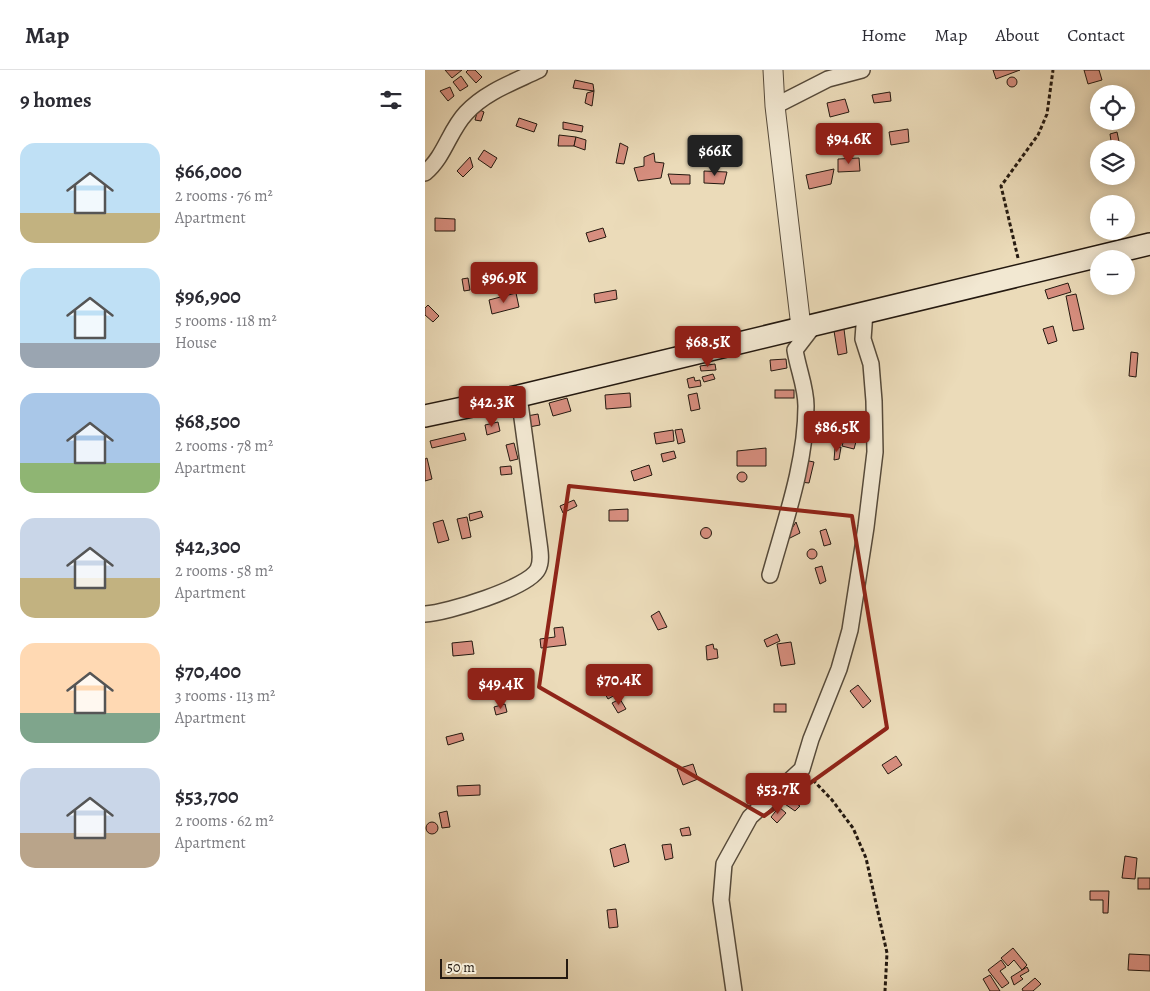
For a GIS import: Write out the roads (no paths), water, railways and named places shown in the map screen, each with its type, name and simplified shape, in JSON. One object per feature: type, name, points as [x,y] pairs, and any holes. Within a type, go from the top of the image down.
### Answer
[{"type":"main road","points":[[425,416],[519,396],[1150,244]]},
{"type":"street","points":[[425,173],[444,150],[455,127],[465,113],[477,102],[539,70]]},
{"type":"street","points":[[771,575],[796,478],[804,432],[806,406],[795,350],[808,325],[775,106],[773,70]]},
{"type":"street","points":[[775,106],[828,79],[862,70]]},
{"type":"street","points":[[733,991],[721,900],[724,864],[750,817],[802,769],[811,738],[839,669],[850,630],[866,527],[875,452],[871,364],[863,339],[865,312]]},
{"type":"street","points":[[425,614],[463,607],[518,584],[533,576],[538,569],[541,561],[519,396]]}]
